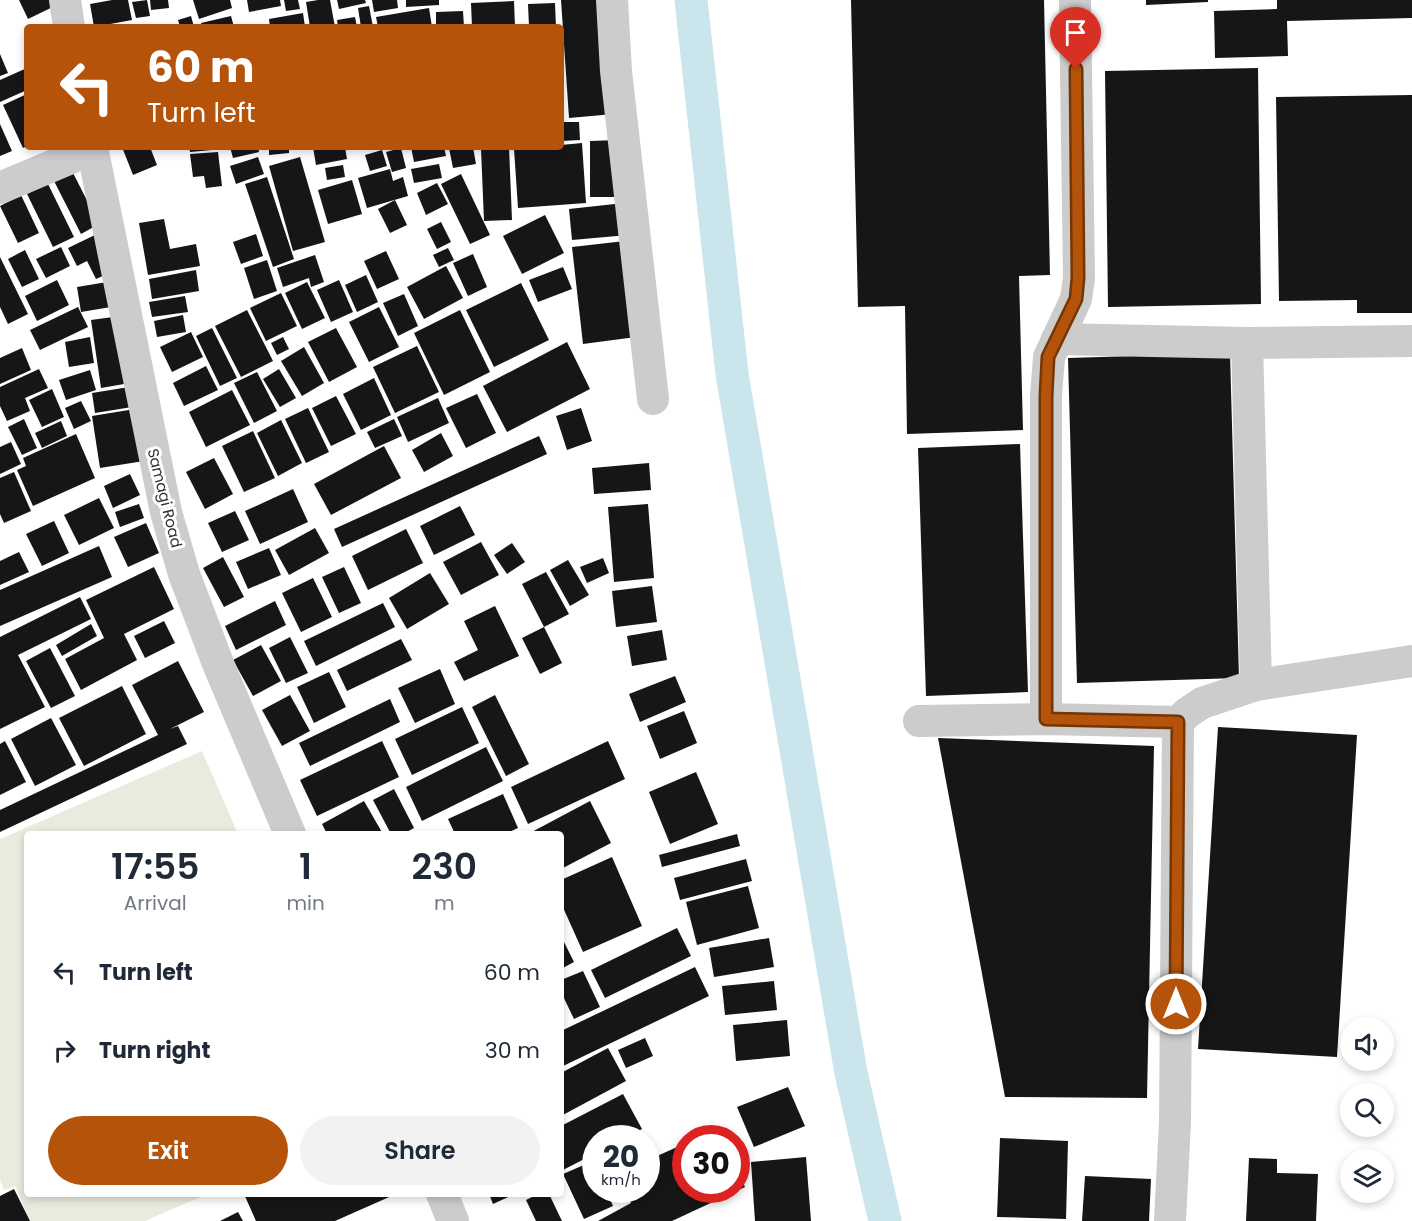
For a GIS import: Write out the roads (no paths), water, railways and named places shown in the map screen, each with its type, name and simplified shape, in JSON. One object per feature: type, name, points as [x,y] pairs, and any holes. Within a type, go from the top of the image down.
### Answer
[{"type":"street","points":[[65,0],[69,24]]},
{"type":"street","points":[[612,0],[616,71],[653,399]]},
{"type":"street","points":[[1046,719],[1048,357],[1076,299],[1078,278],[1075,0]]},
{"type":"street","points":[[0,188],[87,150]]},
{"type":"street","name":"Samagi Road","points":[[92,150],[166,512],[184,574],[219,666],[289,831]]},
{"type":"street","points":[[1057,339],[1246,343],[1412,341]]},
{"type":"street","points":[[1246,343],[1256,685]]},
{"type":"street","points":[[1170,1221],[1175,1122],[1178,722],[1202,703],[1256,685],[1412,661]]},
{"type":"street","points":[[920,721],[1046,719],[1178,722]]},
{"type":"street","points":[[443,1197],[453,1221]]},
{"type":"waterway","points":[[691,0],[732,374],[851,1073],[885,1221]]}]
